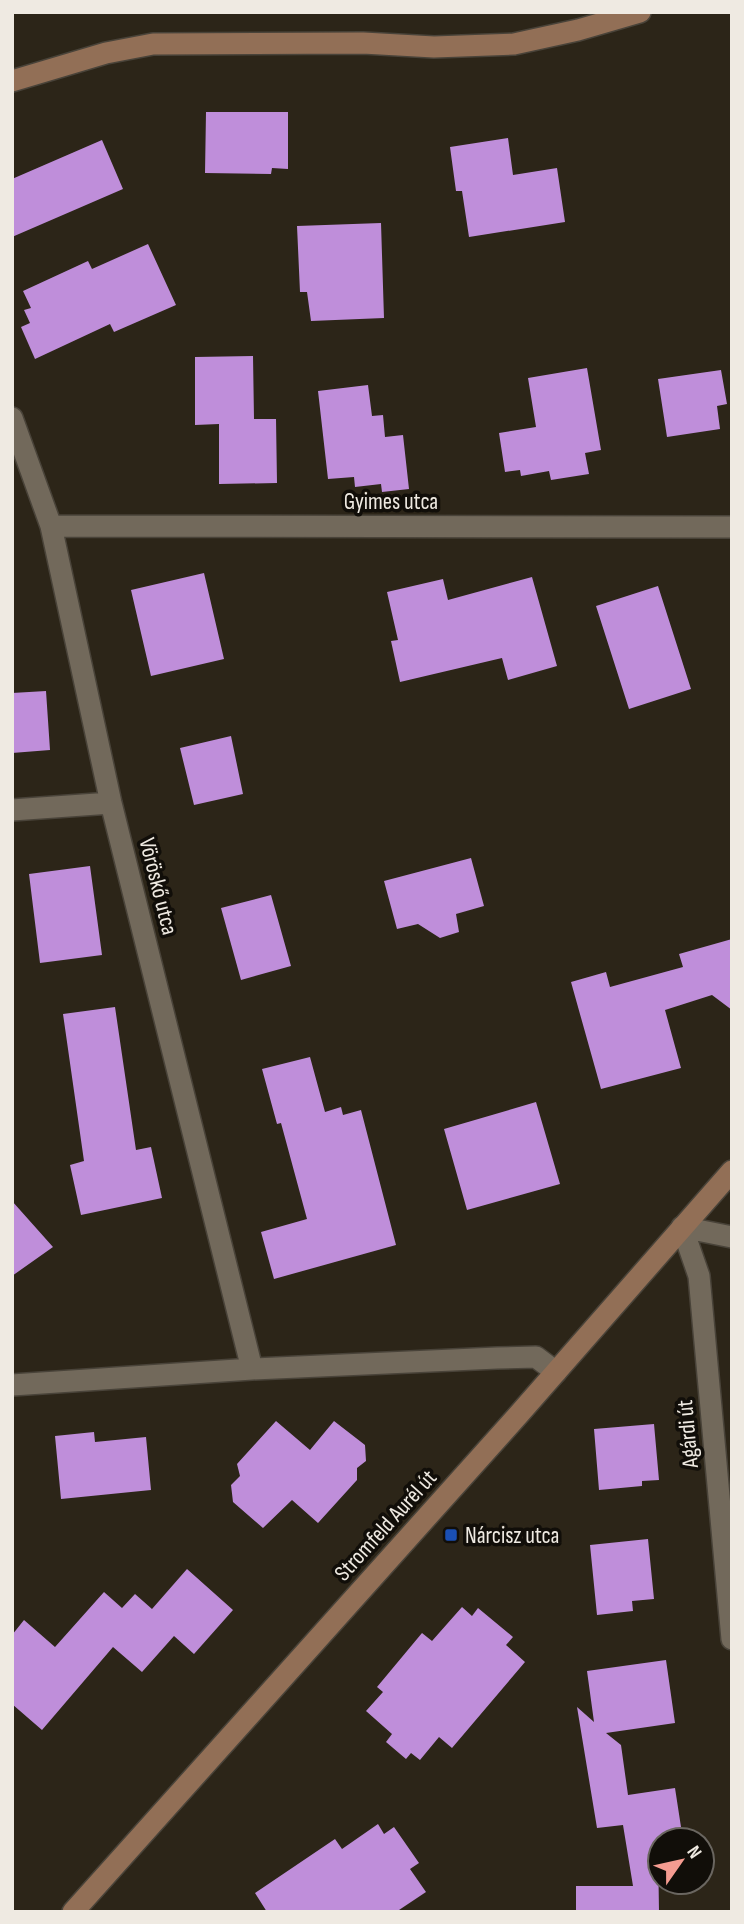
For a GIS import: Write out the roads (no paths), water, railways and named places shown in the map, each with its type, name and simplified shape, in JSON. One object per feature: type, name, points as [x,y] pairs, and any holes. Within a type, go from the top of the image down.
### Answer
[{"type":"street","points":[[12,81],[106,53],[153,44],[363,43],[434,47],[514,44],[639,12]]},
{"type":"street","name":"Vöröskő utca","points":[[12,418],[51,526],[111,803],[252,1368]]},
{"type":"street","name":"Gyimes utca","points":[[51,526],[732,527]]},
{"type":"street","points":[[12,810],[111,803]]},
{"type":"street","name":"Stromfeld Aurél út","points":[[73,1912],[732,1171]]},
{"type":"street","points":[[682,1227],[732,1237]]},
{"type":"street","name":"Agárdi út","points":[[682,1227],[699,1276],[732,1639]]},
{"type":"street","points":[[12,1385],[252,1368],[536,1357],[556,1372]]},
{"type":"place","name":"Nárcisz utca","points":[[451,1535]]}]
